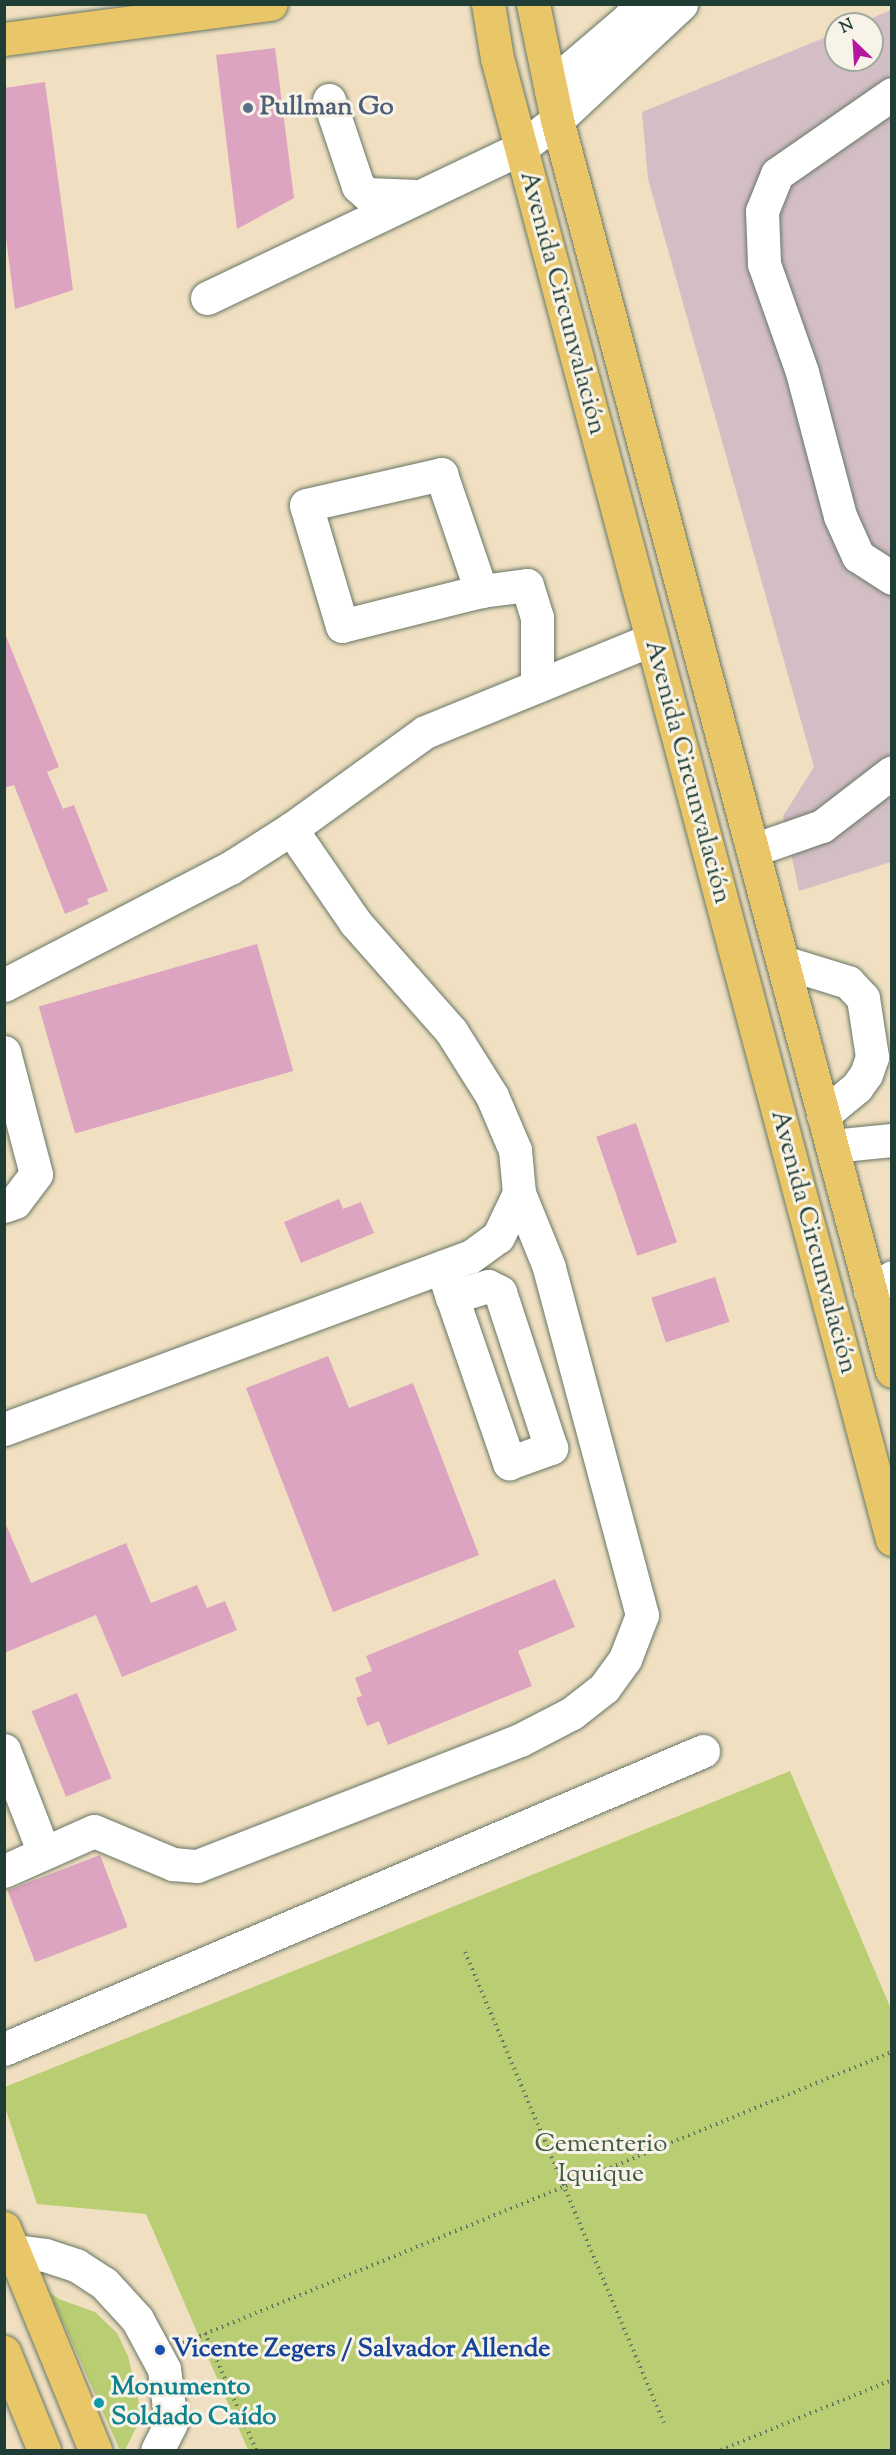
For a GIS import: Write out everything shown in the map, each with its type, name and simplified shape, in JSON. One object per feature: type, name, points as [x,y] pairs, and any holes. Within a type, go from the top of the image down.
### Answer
[{"type":"main road","points":[[4,39],[271,4]]},
{"type":"main road","name":"Avenida Circunvalación","points":[[488,4],[497,58],[891,1539]]},
{"type":"main road","name":"Avenida Circunvalación","points":[[533,4],[554,105],[832,1146],[881,1284],[890,1363]]},
{"type":"main road","points":[[9,2240],[95,2451]]},
{"type":"main road","points":[[4,2352],[14,2405],[44,2451]]},
{"type":"lane","points":[[207,298],[521,148],[554,105],[640,4]]},
{"type":"lane","points":[[554,105],[681,4]]},
{"type":"lane","points":[[891,94],[777,174],[762,211],[764,264],[802,372],[840,516],[858,556],[891,578]]},
{"type":"lane","points":[[329,100],[358,186],[367,194],[422,196]]},
{"type":"lane","points":[[481,591],[441,474],[306,505],[342,626],[481,591],[527,585],[537,617],[537,686]]},
{"type":"lane","points":[[4,984],[230,868],[291,829],[425,732],[651,640]]},
{"type":"lane","points":[[753,850],[822,826],[891,772]]},
{"type":"lane","points":[[4,1871],[94,1831],[173,1864],[197,1866],[520,1740],[572,1713],[604,1688],[626,1659],[642,1616],[549,1267],[519,1193],[515,1150],[492,1096],[451,1031],[355,922],[291,829]]},
{"type":"lane","points":[[783,962],[848,982],[863,998],[873,1057],[866,1074],[857,1087],[824,1115]]},
{"type":"lane","points":[[4,1052],[36,1174],[15,1202],[4,1206]]},
{"type":"lane","points":[[832,1146],[891,1140]]},
{"type":"lane","points":[[447,1282],[470,1257],[498,1237],[519,1193]]},
{"type":"lane","points":[[4,1429],[447,1282],[488,1286],[500,1292],[551,1448],[510,1463],[447,1282]]},
{"type":"lane","points":[[4,1750],[44,1853]]},
{"type":"lane","points":[[4,2049],[702,1751]]},
{"type":"lane","points":[[9,2240],[76,2265],[104,2283],[137,2319],[164,2369],[171,2423],[157,2451]]},
{"type":"path","points":[[465,1952],[664,2423]]},
{"type":"path","points":[[157,2354],[891,2052]]},
{"type":"path","points":[[205,2333],[256,2451]]},
{"type":"path","points":[[721,2451],[891,2380]]},
{"type":"shaded area","points":[[891,10],[891,862],[799,891],[783,816],[814,767],[648,179],[642,112],[824,38],[824,72],[884,72],[884,13]]},
{"type":"green space","name":"Cementerio Iquique","points":[[790,1771],[891,2009],[891,2450],[248,2450],[146,2214],[37,2204],[5,2107],[5,2087]]},
{"type":"green space","points":[[50,2293],[59,2299],[95,2312],[117,2333],[128,2356],[142,2416],[125,2450],[120,2450]]},
{"type":"building","points":[[275,48],[294,198],[237,229],[216,55]]},
{"type":"building","points":[[45,82],[73,290],[15,309],[4,222],[4,88]]},
{"type":"building","points":[[4,631],[59,767],[47,772],[63,809],[74,805],[108,891],[87,899],[89,904],[65,914],[14,785],[4,788]]},
{"type":"building","points":[[257,944],[293,1071],[75,1133],[39,1007]]},
{"type":"building","points":[[636,1123],[677,1242],[637,1256],[596,1137]]},
{"type":"building","points":[[339,1199],[343,1209],[361,1202],[374,1233],[301,1263],[284,1222]]},
{"type":"building","points":[[715,1277],[730,1322],[666,1342],[651,1298]]},
{"type":"building","points":[[328,1356],[349,1408],[413,1383],[479,1555],[333,1612],[246,1388]]},
{"type":"building","points":[[4,1520],[31,1583],[126,1543],[151,1603],[197,1585],[207,1608],[225,1601],[237,1630],[122,1677],[96,1615],[4,1653]]},
{"type":"building","points":[[555,1579],[575,1627],[518,1651],[532,1686],[388,1745],[379,1721],[367,1726],[356,1698],[362,1696],[355,1678],[372,1671],[366,1656]]},
{"type":"building","points":[[77,1693],[111,1778],[66,1797],[32,1711]]},
{"type":"building","points":[[100,1855],[128,1927],[35,1962],[8,1890]]},
{"type":"place","name":"Pullman Go","points":[[248,108]]},
{"type":"place","name":"Vicente Zegers / Salvador Allende","points":[[160,2350]]},
{"type":"place","name":"Monumento Soldado Caído","points":[[99,2403]]}]
